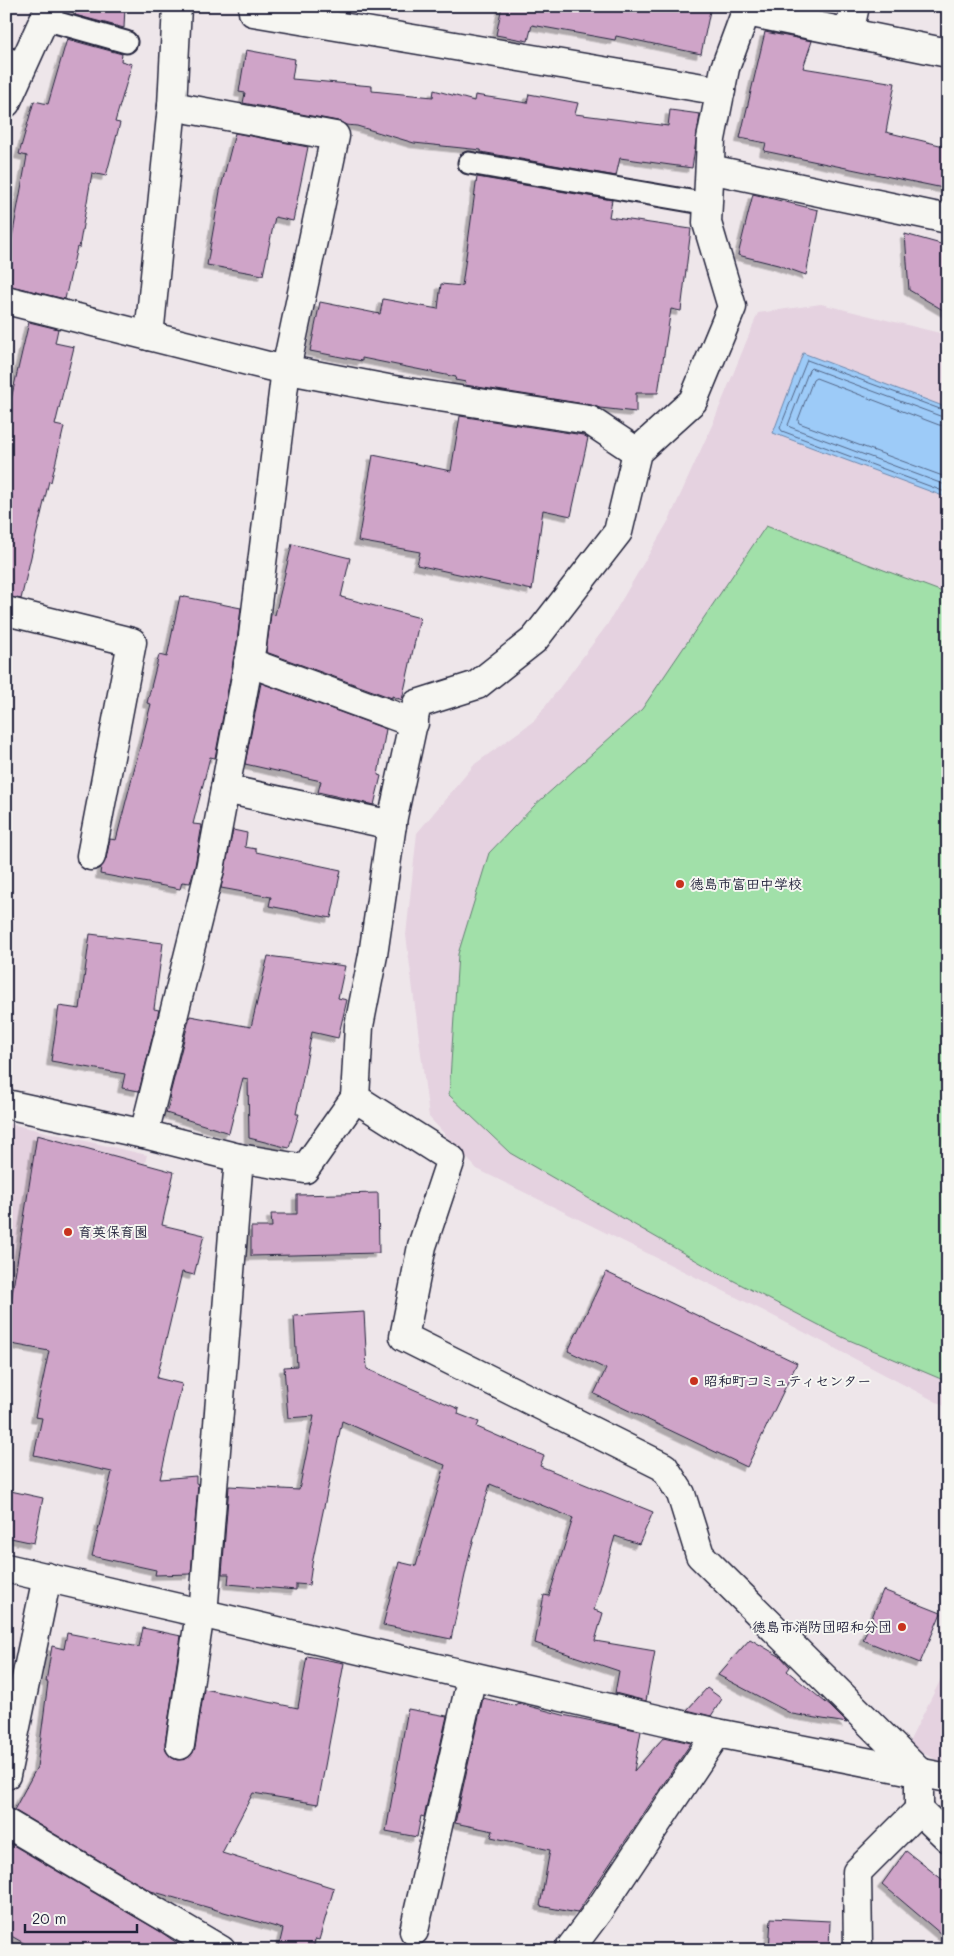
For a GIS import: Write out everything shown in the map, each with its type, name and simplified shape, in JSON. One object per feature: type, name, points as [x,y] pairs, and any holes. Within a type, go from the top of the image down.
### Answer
[{"type":"street","points":[[149,336],[172,106],[177,6]]},
{"type":"street","points":[[849,33],[855,6]]},
{"type":"street","points":[[6,1104],[144,1134],[239,1158],[305,1170],[355,1098],[359,1026],[392,825],[417,704],[477,685],[534,640],[618,532],[637,452],[693,401],[732,307],[707,223],[711,138],[725,68],[747,9],[849,33],[948,53]]},
{"type":"street","points":[[6,103],[15,61],[47,12]]},
{"type":"street","points":[[253,12],[721,91]]},
{"type":"street","points":[[144,1134],[210,869],[248,662],[286,369],[335,136],[172,106]]},
{"type":"street","points":[[710,169],[948,219]]},
{"type":"street","points":[[6,300],[286,369],[388,389],[589,420],[637,452]]},
{"type":"street","points":[[6,611],[132,642],[91,856]]},
{"type":"street","points":[[248,662],[414,723]]},
{"type":"street","points":[[225,789],[392,825]]},
{"type":"street","points":[[355,1098],[451,1159],[422,1246],[404,1336],[664,1467],[681,1494],[700,1555],[919,1772],[918,1810],[856,1872],[858,1950]]},
{"type":"street","points":[[180,1745],[202,1614],[239,1158]]},
{"type":"street","points":[[6,1568],[717,1733],[948,1778]]},
{"type":"street","points":[[6,1775],[47,1577]]},
{"type":"street","points":[[414,1931],[472,1676]]},
{"type":"street","points":[[569,1950],[599,1910],[717,1733]]},
{"type":"street","points":[[918,1810],[948,1838]]},
{"type":"street","points":[[6,1823],[221,1950]]},
{"type":"lane","points":[[47,12],[126,42]]},
{"type":"lane","points":[[469,163],[708,204]]},
{"type":"shaded area","name":"徳島市富田中学校","points":[[821,304],[948,335],[948,1408],[762,1310],[477,1169],[429,1117],[406,935],[417,833],[475,764],[535,720],[607,625],[669,520],[713,423],[758,313]]},
{"type":"shaded area","name":"育英保育園","points":[[6,1123],[147,1155],[106,1329],[6,1309]]},
{"type":"shaded area","points":[[948,1665],[948,1765],[907,1746]]},
{"type":"green space","name":"徳島市富田中学校","points":[[766,526],[948,594],[948,1382],[842,1337],[711,1269],[510,1153],[449,1095],[458,954],[489,853],[534,806],[642,709]]},
{"type":"water","points":[[803,353],[948,408],[948,498],[773,433]]},
{"type":"building","points":[[77,6],[125,6],[124,28],[75,15]]},
{"type":"building","points":[[502,6],[711,6],[701,54],[616,36],[615,40],[532,25],[528,41],[496,35]]},
{"type":"building","points":[[797,6],[825,6],[823,12]]},
{"type":"building","points":[[765,32],[812,41],[803,68],[895,83],[886,132],[948,147],[948,189],[764,151],[766,143],[740,138]]},
{"type":"building","points":[[67,39],[122,54],[121,61],[132,64],[115,122],[120,123],[106,176],[92,173],[79,248],[77,247],[65,299],[6,285],[6,254],[9,254],[27,156],[19,154],[34,101],[48,104]]},
{"type":"building","points":[[246,50],[295,59],[292,79],[372,86],[372,91],[433,97],[434,90],[474,101],[475,95],[527,103],[529,94],[578,103],[575,114],[668,126],[670,110],[700,114],[692,168],[620,158],[616,176],[481,152],[481,150],[414,143],[357,126],[346,125],[338,121],[243,103],[245,93],[239,92]]},
{"type":"building","points":[[235,133],[308,147],[293,221],[275,217],[263,275],[207,265],[220,191]]},
{"type":"building","points":[[477,177],[612,200],[609,217],[691,229],[681,311],[671,309],[658,393],[636,393],[636,412],[600,408],[465,385],[466,382],[455,380],[456,377],[362,358],[362,361],[310,351],[320,302],[380,314],[383,299],[438,309],[441,284],[462,286]]},
{"type":"building","points":[[753,194],[818,210],[806,275],[778,265],[738,255]]},
{"type":"building","points":[[905,234],[948,246],[948,313],[909,290]]},
{"type":"building","points":[[29,322],[58,329],[55,343],[74,347],[55,425],[64,427],[21,599],[6,596],[6,398],[11,399]]},
{"type":"building","points":[[460,416],[583,435],[588,438],[571,516],[543,510],[532,590],[417,565],[420,552],[358,541],[373,455],[451,471]]},
{"type":"building","points":[[292,544],[350,558],[341,597],[420,618],[402,700],[266,652],[271,614],[275,615]]},
{"type":"building","points":[[180,596],[241,608],[237,642],[215,758],[210,757],[193,824],[202,825],[195,866],[190,883],[182,882],[180,889],[100,874],[101,867],[106,859],[110,839],[116,840],[151,704],[147,703],[159,655],[167,657]]},
{"type":"building","points":[[261,683],[386,729],[378,775],[381,776],[374,805],[318,792],[321,781],[245,764]]},
{"type":"building","points":[[233,830],[247,833],[245,847],[256,849],[256,852],[341,870],[331,918],[269,906],[271,897],[221,888]]},
{"type":"building","points":[[90,934],[163,943],[154,1009],[159,1010],[139,1091],[122,1088],[125,1074],[51,1061],[59,1006],[80,1009]]},
{"type":"building","points":[[268,956],[345,966],[338,998],[347,1000],[338,1038],[312,1032],[296,1114],[299,1114],[289,1148],[249,1138],[248,1079],[243,1078],[229,1133],[166,1113],[190,1016],[251,1027]]},
{"type":"building","points":[[37,1135],[174,1172],[162,1225],[204,1235],[194,1275],[182,1272],[157,1378],[182,1384],[160,1479],[196,1476],[196,1483],[198,1484],[191,1574],[155,1575],[156,1570],[92,1556],[112,1472],[34,1455],[42,1418],[35,1417],[49,1351],[6,1343],[6,1313],[9,1314]]},
{"type":"building","points":[[378,1193],[379,1253],[251,1256],[251,1227],[272,1227],[271,1214],[297,1214],[297,1195]]},
{"type":"building","name":"昭和町コミュティセンター","points":[[606,1272],[797,1363],[747,1467],[594,1394],[606,1369],[568,1351]]},
{"type":"building","points":[[364,1312],[367,1369],[459,1409],[458,1414],[479,1422],[477,1427],[544,1456],[540,1466],[653,1512],[639,1544],[615,1536],[594,1610],[603,1613],[595,1641],[655,1651],[646,1701],[615,1693],[619,1671],[535,1643],[544,1595],[549,1596],[573,1518],[490,1484],[470,1552],[451,1639],[383,1625],[399,1562],[416,1566],[445,1465],[413,1453],[342,1421],[309,1585],[296,1584],[296,1590],[228,1584],[229,1574],[222,1574],[229,1486],[299,1490],[314,1416],[288,1418],[284,1367],[297,1366],[294,1316]]},
{"type":"building","points":[[6,1490],[43,1498],[34,1543],[6,1537]]},
{"type":"building","name":"徳島市消防団昭和分団","points":[[883,1590],[941,1613],[920,1663],[863,1640]]},
{"type":"building","points":[[143,1628],[181,1636],[165,1743],[166,1751],[177,1760],[186,1759],[195,1748],[204,1689],[298,1708],[307,1656],[344,1663],[318,1804],[253,1793],[222,1853],[334,1888],[319,1940],[315,1939],[313,1950],[278,1950],[283,1929],[151,1891],[14,1810],[37,1767],[48,1682],[46,1682],[52,1646],[64,1649],[67,1633],[139,1647]]},
{"type":"building","points":[[750,1639],[781,1657],[790,1667],[787,1671],[830,1706],[847,1723],[792,1714],[718,1675]]},
{"type":"building","points":[[707,1688],[722,1699],[711,1716],[687,1710]]},
{"type":"building","points":[[483,1698],[517,1706],[517,1703],[563,1715],[641,1731],[634,1771],[664,1737],[691,1743],[577,1913],[540,1906],[550,1850],[491,1837],[493,1831],[455,1823]]},
{"type":"building","points":[[408,1709],[447,1716],[424,1817],[421,1816],[417,1837],[386,1831]]},
{"type":"building","points":[[6,1841],[161,1932],[187,1950],[36,1950],[6,1933]]},
{"type":"building","points":[[906,1851],[948,1884],[948,1940],[882,1884]]},
{"type":"building","points":[[771,1918],[830,1921],[829,1950],[769,1950]]},
{"type":"place","name":"徳島市富田中学校","points":[[680,884]]},
{"type":"place","name":"育英保育園","points":[[68,1232]]},
{"type":"place","name":"昭和町コミュティセンター","points":[[694,1381]]},
{"type":"place","name":"徳島市消防団昭和分団","points":[[902,1627]]}]
